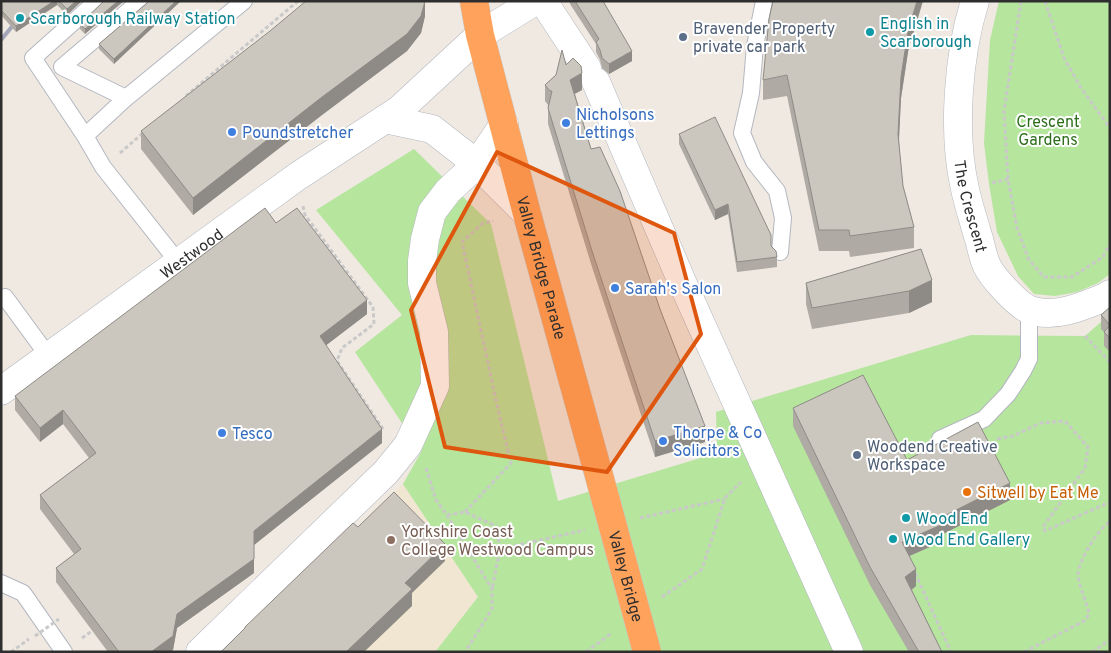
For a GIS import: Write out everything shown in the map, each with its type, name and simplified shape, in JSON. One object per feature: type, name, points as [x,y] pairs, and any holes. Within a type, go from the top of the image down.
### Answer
[{"type":"highway","points":[[465,1],[480,34]]},
{"type":"highway","points":[[474,1],[480,34]]},
{"type":"highway","name":"Valley Bridge Parade","points":[[480,34],[527,214],[606,501]]},
{"type":"highway","name":"Valley Bridge","points":[[606,501],[648,652]]},
{"type":"street","name":"Westwood","points":[[1,391],[298,176],[399,110],[480,34],[535,1]]},
{"type":"street","points":[[543,1],[592,75],[683,284],[849,652]]},
{"type":"street","name":"The Crescent","points":[[975,1],[962,54],[959,103],[958,148],[964,188],[987,266],[1014,299],[1029,310]]},
{"type":"street","points":[[385,119],[432,129],[477,164],[527,214]]},
{"type":"street","points":[[200,652],[386,472],[394,445],[408,445],[435,386],[434,332],[422,283],[422,261],[432,212],[448,191],[477,164],[504,124]]},
{"type":"street","points":[[1029,310],[1046,312],[1072,310],[1110,294]]},
{"type":"lane","points":[[97,1],[33,58],[85,136],[103,167],[178,262]]},
{"type":"lane","points":[[48,80],[140,1]]},
{"type":"lane","points":[[85,136],[126,98],[244,1]]},
{"type":"lane","points":[[764,1],[755,46],[751,93],[742,133],[754,162],[777,191],[783,218],[780,252]]},
{"type":"lane","points":[[62,67],[126,98]]},
{"type":"lane","points":[[5,297],[49,357]]},
{"type":"lane","points":[[940,439],[984,419],[1008,394],[1029,359],[1029,310]]},
{"type":"lane","points":[[1,583],[23,592],[64,652]]},
{"type":"path","points":[[186,97],[298,1]]},
{"type":"path","points":[[1021,1],[1004,111],[1008,179],[1017,228],[1029,260],[1044,277],[1072,277],[1103,257],[1110,243]]},
{"type":"path","points":[[1045,1],[1064,58],[1081,88],[1110,128]]},
{"type":"path","points":[[103,167],[148,128]]},
{"type":"path","points":[[298,176],[305,214],[373,307],[374,324],[342,348],[337,361],[394,445],[426,467],[436,500],[492,589]]},
{"type":"path","points":[[462,242],[499,414],[512,463],[465,512]]},
{"type":"path","points":[[1082,306],[1086,336],[1110,362]]},
{"type":"path","points":[[984,419],[997,439],[1013,436],[1041,423],[1066,421],[1088,447],[1086,468],[1043,527],[1045,531],[1110,502]]},
{"type":"path","points":[[656,602],[702,569],[725,498],[764,461]]},
{"type":"path","points":[[447,515],[465,512],[496,526],[500,549],[492,589],[492,609],[464,652]]},
{"type":"path","points":[[1024,652],[1086,620],[1090,612],[1078,574],[1088,546],[1104,525],[1110,522]]},
{"type":"path","points":[[915,572],[951,652]]},
{"type":"path","points":[[11,652],[59,619]]},
{"type":"path","points":[[586,652],[617,630]]},
{"type":"path","points":[[1092,652],[1110,640]]},
{"type":"highlighted area","points":[[497,152],[674,233],[701,334],[607,472],[445,447],[411,310]]},
{"type":"shaded area","name":"Yorkshire Coast College Westwood Campus","points":[[403,484],[478,597],[435,652],[224,652]]},
{"type":"green space","name":"Crescent Gardens","points":[[999,1],[1110,1],[1110,274],[1098,283],[1077,292],[1055,296],[1034,294],[1018,276],[997,232],[984,143],[990,40]]},
{"type":"green space","points":[[414,149],[491,224],[558,501],[717,453],[716,412],[971,335],[1085,336],[1110,314],[1110,652],[435,652],[478,597],[403,484],[421,452],[355,352],[402,315],[316,210]]},
{"type":"building","name":"Scarborough Railway Station","points":[[1,1],[54,1],[16,26],[1,10]]},
{"type":"building","points":[[59,1],[76,1],[67,9]]},
{"type":"building","points":[[104,1],[118,1],[85,29],[80,24]]},
{"type":"building","points":[[147,1],[176,1],[114,59],[99,44]]},
{"type":"building","points":[[306,1],[425,1],[421,16],[407,34],[322,97],[193,198],[141,131]]},
{"type":"building","points":[[575,1],[603,1],[632,51],[609,64],[602,58],[596,42],[599,39]]},
{"type":"building","points":[[773,1],[917,1],[908,31],[901,77],[898,134],[903,186],[914,227],[850,236],[849,230],[819,230],[787,75],[763,80],[769,19]]},
{"type":"building","points":[[562,50],[566,65],[573,58],[581,66],[582,73],[570,80],[591,149],[600,147],[620,191],[660,309],[705,426],[655,441],[592,251],[548,108],[552,91],[545,85],[556,75]]},
{"type":"building","points":[[715,117],[771,235],[771,246],[776,251],[777,257],[737,262],[728,204],[715,210],[679,134]]},
{"type":"building","name":"Tesco","points":[[265,208],[276,223],[297,208],[367,300],[320,336],[382,429],[254,531],[254,559],[177,614],[173,636],[151,652],[119,652],[56,568],[81,549],[40,495],[96,453],[63,410],[40,428],[15,396]]},
{"type":"building","points":[[921,249],[932,280],[909,291],[812,308],[806,283]]},
{"type":"building","points":[[1110,307],[1110,325],[1101,315]]},
{"type":"building","points":[[1110,325],[1110,338],[1104,332]]},
{"type":"building","name":"Wood End","points":[[863,375],[907,460],[978,422],[1010,483],[938,519],[941,525],[902,542],[916,569],[905,577],[942,652],[919,652],[870,567],[793,408]]},
{"type":"building","name":"Yorkshire Coast College Westwood Campus","points":[[394,492],[445,544],[405,583],[412,589],[346,652],[221,652],[353,523],[358,527]]},
{"type":"railway","points":[[1,40],[19,18],[38,1]]},
{"type":"place","name":"Scarborough Railway Station","points":[[20,18]]},
{"type":"place","name":"English in Scarborough","points":[[870,32]]},
{"type":"place","name":"Bravender Property private car park","points":[[683,37]]},
{"type":"place","name":"Nicholsons Lettings","points":[[566,123]]},
{"type":"place","name":"Poundstretcher","points":[[232,132]]},
{"type":"place","name":"Sarah's Salon","points":[[615,288]]},
{"type":"place","name":"Tesco","points":[[222,433]]},
{"type":"place","name":"Thorpe & Co Solicitors","points":[[663,441]]},
{"type":"place","name":"Woodend Creative Workspace","points":[[857,455]]},
{"type":"place","name":"Sitwell by Eat Me","points":[[967,492]]},
{"type":"place","name":"Wood End","points":[[906,518]]},
{"type":"place","name":"Wood End Gallery","points":[[893,539]]},
{"type":"place","name":"Yorkshire Coast College Westwood Campus","points":[[391,540]]}]
